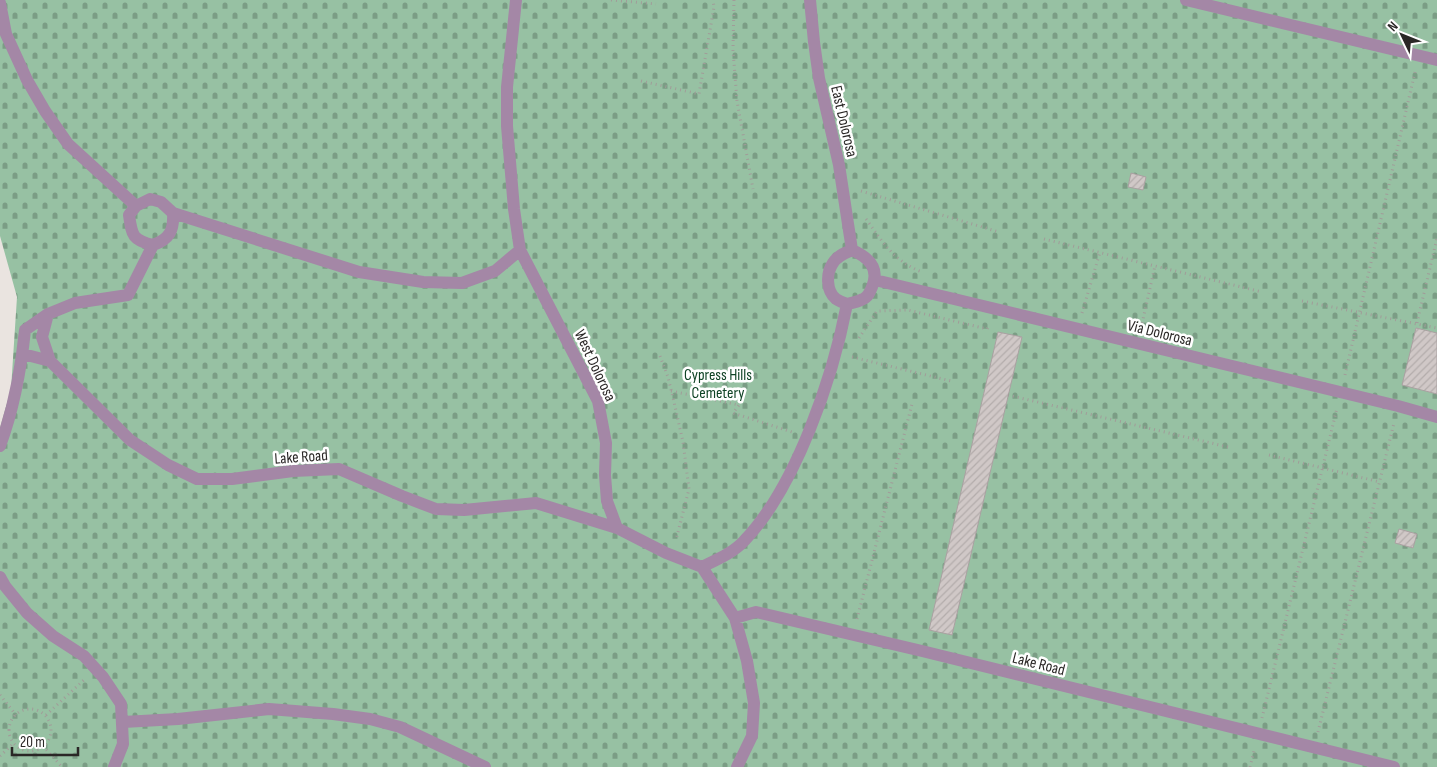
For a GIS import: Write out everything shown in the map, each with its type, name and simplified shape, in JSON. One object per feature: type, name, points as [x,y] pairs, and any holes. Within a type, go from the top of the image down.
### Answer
[{"type":"lane","name":"West Dolorosa","points":[[516,0],[507,78],[507,126],[514,210],[520,250],[598,401],[606,443],[605,475],[607,501],[617,528]]},
{"type":"lane","name":"East Dolorosa","points":[[810,0],[819,78],[842,186],[852,250]]},
{"type":"lane","points":[[1186,0],[1437,60]]},
{"type":"lane","points":[[0,3],[6,34],[27,80],[45,111],[68,144],[136,206]]},
{"type":"lane","points":[[173,213],[174,225],[162,242],[153,244],[140,242],[134,235],[129,215],[136,206],[150,199],[161,202],[173,213],[359,272],[423,282],[462,283],[495,271],[520,250]]},
{"type":"lane","points":[[0,446],[8,425],[20,374],[25,330],[48,314],[75,303],[128,296],[153,244]]},
{"type":"lane","points":[[852,250],[865,256],[875,268],[875,280],[870,293],[863,299],[847,304],[835,298],[829,289],[828,278],[832,263],[841,254],[852,250]]},
{"type":"lane","name":"Via Dolorosa","points":[[875,280],[1437,416]]},
{"type":"lane","points":[[702,567],[743,543],[769,512],[806,436],[840,341],[847,304]]},
{"type":"lane","name":"Lake Road","points":[[48,314],[42,337],[50,361],[130,440],[168,465],[197,479],[232,479],[293,471],[339,469],[436,509],[464,510],[536,503],[617,528]]},
{"type":"lane","points":[[23,354],[50,361]]},
{"type":"lane","points":[[617,528],[672,555],[702,567],[735,618],[747,661],[754,702],[752,736],[737,767]]},
{"type":"lane","points":[[0,577],[4,586],[26,613],[53,636],[84,656],[103,677],[121,704],[123,744],[114,767]]},
{"type":"lane","name":"Lake Road","points":[[735,618],[756,612],[853,634],[1394,767]]},
{"type":"lane","points":[[122,722],[178,719],[269,709],[333,714],[370,719],[400,727],[485,767]]},
{"type":"path","points":[[611,0],[656,4]]},
{"type":"path","points":[[641,81],[699,94],[714,8],[713,0]]},
{"type":"path","points":[[734,0],[733,50],[737,101],[753,189]]},
{"type":"path","points":[[1250,767],[1337,410],[1419,55]]},
{"type":"path","points":[[842,186],[999,232]]},
{"type":"path","points":[[863,215],[890,251],[904,264],[930,274]]},
{"type":"path","points":[[1044,238],[1262,292]]},
{"type":"path","points":[[1417,323],[1437,238]]},
{"type":"path","points":[[1078,328],[1100,252]]},
{"type":"path","points":[[1137,343],[1155,266]]},
{"type":"path","points":[[1302,301],[1437,328]]},
{"type":"path","points":[[1073,309],[1091,313]]},
{"type":"path","points":[[857,340],[877,311],[908,310],[987,328],[991,324]]},
{"type":"path","points":[[1133,323],[1151,328]]},
{"type":"path","points":[[853,348],[849,356],[951,381]]},
{"type":"path","points":[[660,356],[671,391],[683,442],[690,489],[672,555]]},
{"type":"path","points":[[1345,375],[1355,377]]},
{"type":"path","points":[[671,391],[739,405],[733,413],[806,436]]},
{"type":"path","points":[[1008,395],[1228,447]]},
{"type":"path","points":[[853,634],[912,404]]},
{"type":"path","points":[[1315,747],[1398,406]]},
{"type":"path","points":[[1327,408],[1337,410]]},
{"type":"path","points":[[1269,455],[1380,482]]},
{"type":"path","points":[[46,715],[96,669]]},
{"type":"path","points":[[0,695],[16,715]]},
{"type":"path","points":[[31,708],[46,715],[51,724],[52,731],[50,738],[43,746],[34,751],[20,748],[14,743],[10,737],[9,730],[10,723],[16,715],[24,709],[31,708]]},
{"type":"path","points":[[0,756],[14,743]]},
{"type":"path","points":[[43,746],[62,767]]},
{"type":"green space","name":"Cypress Hills Cemetery","points":[[0,0],[1437,0],[1437,767],[0,767],[0,428],[11,389],[17,297],[0,236]]},
{"type":"building","points":[[1131,173],[1146,177],[1143,190],[1128,187]]},
{"type":"building","points":[[1416,328],[1437,333],[1437,394],[1402,385]]},
{"type":"building","points":[[998,332],[1022,337],[952,635],[929,630]]},
{"type":"building","points":[[1399,529],[1417,534],[1413,548],[1395,543]]}]
